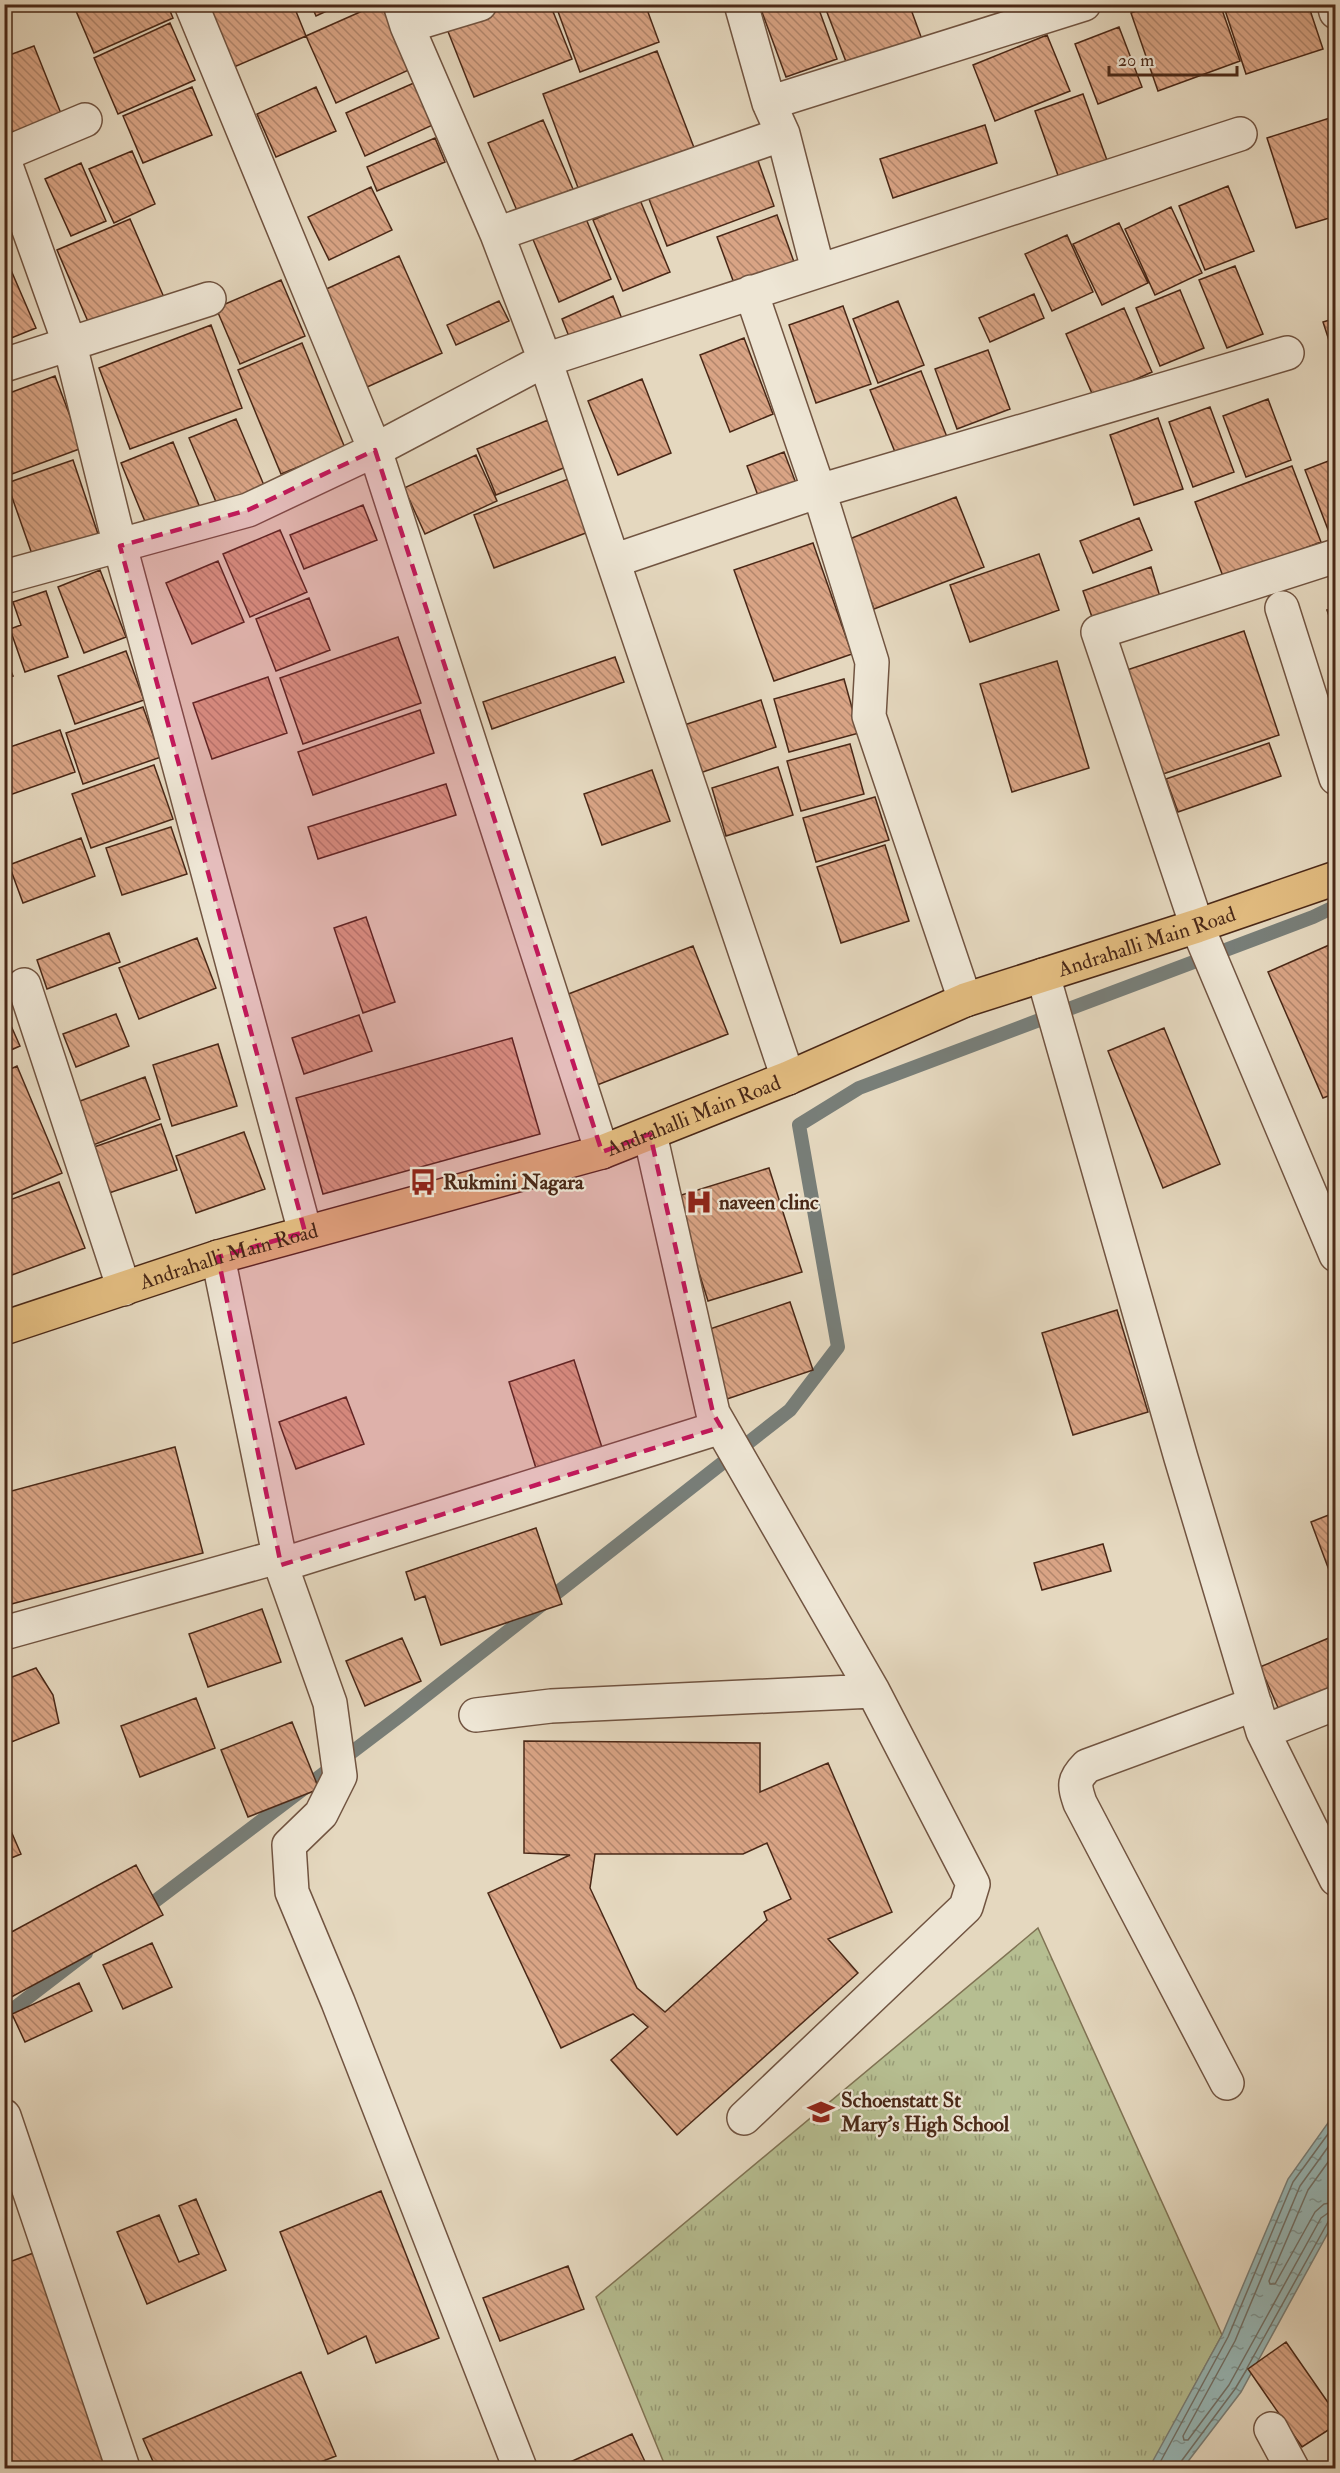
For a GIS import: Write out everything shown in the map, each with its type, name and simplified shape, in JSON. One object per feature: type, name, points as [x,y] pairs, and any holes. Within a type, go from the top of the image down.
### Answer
[{"type":"main road","name":"Andrahalli Main Road","points":[[4,1328],[218,1257],[602,1152],[788,1078],[965,1000],[1197,926],[1335,878]]},
{"type":"street","points":[[191,4],[375,450],[602,1152]]},
{"type":"street","points":[[480,4],[403,15],[497,234],[545,360],[788,1078]]},
{"type":"street","points":[[741,4],[769,104],[783,134],[818,270]]},
{"type":"street","points":[[769,104],[1084,4]]},
{"type":"street","points":[[1334,4],[1335,12]]},
{"type":"street","points":[[4,154],[86,120]]},
{"type":"street","points":[[497,234],[783,134]]},
{"type":"street","points":[[4,577],[248,510],[375,450],[545,360],[1240,134]]},
{"type":"street","points":[[4,160],[70,345],[120,546],[305,1232]]},
{"type":"street","points":[[751,292],[819,491],[872,662],[869,716],[965,1000]]},
{"type":"street","points":[[4,365],[209,299]]},
{"type":"street","points":[[613,561],[819,491],[1287,353]]},
{"type":"street","points":[[1335,556],[1098,632],[1197,926],[1335,1255]]},
{"type":"street","points":[[1282,608],[1335,778]]},
{"type":"street","points":[[1043,975],[1181,1458],[1259,1718],[1335,1879]]},
{"type":"street","points":[[24,985],[124,1289]]},
{"type":"street","points":[[650,1134],[712,1413],[873,1690],[974,1884],[966,1907],[744,2118]]},
{"type":"street","points":[[218,1257],[281,1560],[330,1703],[340,1776],[321,1814],[289,1845],[292,1892],[351,2033],[520,2469]]},
{"type":"street","points":[[4,1633],[281,1560],[721,1427]]},
{"type":"street","points":[[476,1715],[551,1706],[873,1690]]},
{"type":"street","points":[[1227,2083],[1080,1803],[1075,1788],[1078,1775],[1088,1766],[1259,1718],[1335,1702]]},
{"type":"street","points":[[4,2116],[123,2469]]},
{"type":"street","points":[[1271,2429],[1292,2469]]},
{"type":"highlighted area","points":[[375,450],[602,1152],[650,1134],[713,1413],[721,1427],[281,1565],[218,1257],[305,1232],[120,546],[248,510]]},
{"type":"green space","points":[[1038,1928],[1222,2335],[1151,2466],[1149,2468],[666,2468],[596,2297]]},
{"type":"water","points":[[1335,2113],[1335,2220],[1241,2392],[1183,2468],[1149,2468],[1222,2335],[1288,2179]]},
{"type":"building","points":[[73,4],[167,4],[173,18],[94,53]]},
{"type":"building","points":[[222,4],[293,4],[306,36],[234,67],[209,10]]},
{"type":"building","points":[[311,4],[342,4],[316,16]]},
{"type":"building","points":[[381,4],[411,69],[336,103],[306,36]]},
{"type":"building","points":[[509,4],[550,4],[572,59],[474,97],[447,29]]},
{"type":"building","points":[[559,4],[645,4],[659,42],[580,72],[556,6]]},
{"type":"building","points":[[759,4],[817,4],[837,59],[786,77]]},
{"type":"building","points":[[831,4],[909,4],[924,45],[850,72],[825,7]]},
{"type":"building","points":[[1155,4],[1220,4],[1240,61],[1158,91],[1131,13]]},
{"type":"building","points":[[1223,4],[1308,4],[1323,49],[1246,74]]},
{"type":"building","points":[[170,23],[195,80],[118,114],[94,58]]},
{"type":"building","points":[[1119,27],[1142,87],[1098,104],[1075,44]]},
{"type":"building","points":[[1047,35],[1070,91],[995,121],[973,65]]},
{"type":"building","points":[[34,46],[62,116],[9,137],[4,125],[4,57]]},
{"type":"building","points":[[657,51],[698,158],[583,201],[543,94]]},
{"type":"building","points":[[416,82],[435,124],[365,156],[346,113]]},
{"type":"building","points":[[192,87],[212,135],[143,163],[123,116]]},
{"type":"building","points":[[316,87],[336,131],[276,157],[257,114]]},
{"type":"building","points":[[1083,94],[1108,163],[1060,181],[1035,111]]},
{"type":"building","points":[[1336,116],[1336,216],[1296,228],[1267,138]]},
{"type":"building","points":[[543,120],[573,189],[518,213],[488,143]]},
{"type":"building","points":[[985,125],[997,163],[893,198],[880,159]]},
{"type":"building","points":[[435,138],[445,162],[377,191],[367,167]]},
{"type":"building","points":[[132,151],[155,204],[114,223],[89,169]]},
{"type":"building","points":[[756,155],[774,206],[667,246],[647,194]]},
{"type":"building","points":[[81,163],[106,221],[71,236],[45,179]]},
{"type":"building","points":[[1228,186],[1254,251],[1205,270],[1179,206]]},
{"type":"building","points":[[371,187],[392,230],[329,260],[308,217]]},
{"type":"building","points":[[640,200],[670,272],[623,291],[593,220]]},
{"type":"building","points":[[1171,207],[1202,273],[1155,295],[1125,229]]},
{"type":"building","points":[[584,214],[611,279],[559,302],[532,237]]},
{"type":"building","points":[[777,215],[798,273],[738,294],[717,237]]},
{"type":"building","points":[[130,219],[166,302],[93,333],[57,250]]},
{"type":"building","points":[[1119,223],[1148,283],[1102,305],[1073,244]]},
{"type":"building","points":[[1067,235],[1093,292],[1052,311],[1025,254]]},
{"type":"building","points":[[4,254],[36,328],[4,341]]},
{"type":"building","points":[[399,256],[442,353],[365,388],[322,291]]},
{"type":"building","points":[[1235,266],[1263,334],[1227,348],[1199,280]]},
{"type":"building","points":[[281,280],[305,336],[240,364],[216,308]]},
{"type":"building","points":[[1180,290],[1204,348],[1160,366],[1136,308]]},
{"type":"building","points":[[1034,294],[1044,318],[990,342],[979,318]]},
{"type":"building","points":[[613,296],[624,324],[572,344],[562,319]]},
{"type":"building","points":[[499,301],[509,321],[456,345],[447,325]]},
{"type":"building","points":[[898,301],[924,365],[878,383],[853,319]]},
{"type":"building","points":[[843,306],[871,384],[816,403],[789,325]]},
{"type":"building","points":[[1124,308],[1152,372],[1094,398],[1066,334]]},
{"type":"building","points":[[1336,318],[1336,362],[1323,322]]},
{"type":"building","points":[[211,325],[242,408],[130,449],[99,368]]},
{"type":"building","points":[[744,338],[773,414],[730,432],[700,355]]},
{"type":"building","points":[[302,343],[345,448],[281,474],[238,370]]},
{"type":"building","points":[[988,350],[1010,409],[957,429],[935,369]]},
{"type":"building","points":[[921,371],[947,437],[897,457],[870,390]]},
{"type":"building","points":[[55,376],[82,448],[4,477],[4,395]]},
{"type":"building","points":[[642,379],[671,453],[618,475],[588,401]]},
{"type":"building","points":[[1268,399],[1291,460],[1246,477],[1223,416]]},
{"type":"building","points":[[1210,407],[1234,472],[1193,487],[1169,422]]},
{"type":"building","points":[[1158,418],[1183,489],[1134,505],[1110,435]]},
{"type":"building","points":[[236,419],[266,490],[219,509],[189,438]]},
{"type":"building","points":[[548,420],[566,467],[496,495],[477,449]]},
{"type":"building","points":[[173,442],[203,515],[151,536],[121,463]]},
{"type":"building","points":[[784,452],[797,486],[760,501],[747,466]]},
{"type":"building","points":[[476,455],[497,501],[425,534],[404,488]]},
{"type":"building","points":[[1336,458],[1336,538],[1332,540],[1305,470]]},
{"type":"building","points":[[73,460],[98,534],[33,557],[7,483]]},
{"type":"building","points":[[1292,466],[1321,542],[1224,579],[1195,502]]},
{"type":"building","points":[[571,478],[591,531],[494,568],[474,515]]},
{"type":"building","points":[[956,497],[984,567],[874,609],[847,540]]},
{"type":"building","points":[[363,505],[377,540],[304,569],[290,535]]},
{"type":"building","points":[[1139,518],[1152,550],[1093,573],[1080,541]]},
{"type":"building","points":[[280,530],[307,592],[250,617],[223,554]]},
{"type":"building","points":[[813,543],[852,654],[774,681],[734,570]]},
{"type":"building","points":[[1039,554],[1059,610],[970,642],[950,585]]},
{"type":"building","points":[[218,561],[244,622],[192,644],[166,583]]},
{"type":"building","points":[[1151,567],[1161,600],[1094,623],[1083,591]]},
{"type":"building","points":[[100,570],[126,637],[84,653],[58,587]]},
{"type":"building","points":[[46,591],[68,657],[25,672],[10,629],[21,625],[13,602]]},
{"type":"building","points":[[309,598],[330,650],[276,671],[256,619]]},
{"type":"building","points":[[1336,607],[1336,637],[1327,610]]},
{"type":"building","points":[[1244,631],[1279,735],[1160,775],[1124,671]]},
{"type":"building","points":[[398,637],[421,703],[303,744],[280,678]]},
{"type":"building","points":[[126,651],[144,700],[75,724],[58,676]]},
{"type":"building","points":[[4,655],[13,676],[4,679]]},
{"type":"building","points":[[615,657],[624,682],[492,729],[483,702]]},
{"type":"building","points":[[1057,661],[1089,768],[1012,792],[980,684]]},
{"type":"building","points":[[268,677],[287,733],[212,759],[193,703]]},
{"type":"building","points":[[844,679],[859,733],[789,752],[774,699]]},
{"type":"building","points":[[761,700],[776,747],[697,774],[681,726]]},
{"type":"building","points":[[143,707],[161,757],[83,784],[66,733]]},
{"type":"building","points":[[420,710],[434,753],[313,795],[298,752]]},
{"type":"building","points":[[60,730],[75,772],[4,797],[4,749]]},
{"type":"building","points":[[1269,743],[1281,776],[1178,812],[1166,779]]},
{"type":"building","points":[[850,744],[864,794],[801,811],[787,761]]},
{"type":"building","points":[[154,765],[173,819],[91,848],[72,794]]},
{"type":"building","points":[[778,767],[793,815],[726,836],[712,788]]},
{"type":"building","points":[[652,770],[670,821],[602,845],[584,794]]},
{"type":"building","points":[[446,784],[456,815],[318,859],[308,827]]},
{"type":"building","points":[[875,797],[889,840],[816,862],[803,818]]},
{"type":"building","points":[[171,827],[187,874],[122,895],[106,848]]},
{"type":"building","points":[[81,838],[95,876],[23,903],[9,865]]},
{"type":"building","points":[[885,845],[909,921],[841,943],[817,867]]},
{"type":"building","points":[[366,917],[395,1002],[363,1013],[334,928]]},
{"type":"building","points":[[109,933],[120,962],[47,989],[37,960]]},
{"type":"building","points":[[197,938],[216,988],[139,1019],[119,968]]},
{"type":"building","points":[[1336,942],[1336,1093],[1323,1098],[1268,972]]},
{"type":"building","points":[[693,946],[728,1034],[592,1087],[558,998]]},
{"type":"building","points":[[4,1010],[20,1046],[4,1053]]},
{"type":"building","points":[[116,1014],[129,1046],[76,1067],[63,1034]]},
{"type":"building","points":[[359,1015],[372,1051],[304,1074],[292,1038]]},
{"type":"building","points":[[1164,1028],[1220,1164],[1163,1188],[1108,1051]]},
{"type":"building","points":[[512,1038],[540,1134],[323,1194],[296,1098]]},
{"type":"building","points":[[218,1044],[237,1106],[172,1126],[153,1065]]},
{"type":"building","points":[[17,1066],[62,1173],[4,1198],[4,1072]]},
{"type":"building","points":[[145,1077],[160,1119],[88,1147],[72,1104]]},
{"type":"building","points":[[161,1124],[177,1170],[109,1193],[94,1147]]},
{"type":"building","points":[[244,1132],[265,1189],[196,1213],[176,1156]]},
{"type":"building","points":[[769,1168],[802,1272],[708,1301],[675,1197]]},
{"type":"building","points":[[59,1182],[85,1248],[4,1278],[4,1202]]},
{"type":"building","points":[[790,1302],[813,1370],[724,1400],[701,1332]]},
{"type":"building","points":[[1117,1310],[1148,1412],[1073,1435],[1042,1333]]},
{"type":"building","points":[[574,1360],[606,1460],[540,1481],[509,1382]]},
{"type":"building","points":[[346,1397],[364,1444],[296,1469],[279,1422]]},
{"type":"building","points":[[175,1447],[203,1553],[4,1606],[4,1493]]},
{"type":"building","points":[[1336,1512],[1336,1567],[1329,1570],[1311,1522]]},
{"type":"building","points":[[536,1528],[562,1604],[441,1645],[425,1596],[415,1600],[406,1572]]},
{"type":"building","points":[[1103,1544],[1111,1571],[1042,1590],[1034,1563]]},
{"type":"building","points":[[262,1609],[281,1662],[208,1687],[189,1634]]},
{"type":"building","points":[[1336,1635],[1336,1688],[1280,1712],[1260,1667]]},
{"type":"building","points":[[402,1638],[421,1681],[365,1706],[346,1661]]},
{"type":"building","points":[[36,1668],[53,1695],[59,1723],[4,1745],[4,1680]]},
{"type":"building","points":[[196,1698],[215,1748],[140,1777],[121,1726]]},
{"type":"building","points":[[292,1722],[319,1789],[248,1817],[221,1750]]},
{"type":"building","points":[[524,1741],[760,1743],[760,1792],[828,1763],[892,1912],[828,1939],[858,1973],[677,2135],[611,2060],[648,2027],[633,2014],[561,2048],[488,1893],[570,1855],[524,1853]],"holes":[[[767,1843],[791,1899],[764,1912],[767,1920],[665,2012],[637,1988],[590,1888],[595,1854],[743,1854]]]},
{"type":"building","points":[[4,1815],[21,1854],[4,1861]]},
{"type":"building","points":[[136,1865],[163,1915],[4,2001],[4,1936]]},
{"type":"building","points":[[152,1943],[172,1987],[123,2009],[103,1965]]},
{"type":"building","points":[[79,1983],[92,2011],[25,2042],[12,2014]]},
{"type":"building","points":[[381,2191],[439,2338],[376,2363],[366,2336],[328,2354],[280,2232]]},
{"type":"building","points":[[196,2199],[226,2270],[147,2304],[117,2232],[159,2215],[179,2262],[199,2254],[179,2206]]},
{"type":"building","points":[[36,2252],[109,2468],[11,2468],[4,2451],[4,2264]]},
{"type":"building","points":[[568,2266],[584,2309],[500,2341],[483,2298]]},
{"type":"building","points":[[1286,2342],[1336,2414],[1336,2425],[1302,2447],[1248,2369]]},
{"type":"building","points":[[301,2372],[336,2456],[305,2468],[156,2468],[143,2439]]},
{"type":"building","points":[[632,2434],[648,2468],[557,2468]]},
{"type":"waterway","points":[[142,1911],[401,1715],[790,1410],[838,1347],[799,1125],[859,1088],[1313,917],[1336,906]]},
{"type":"waterway","points":[[4,2016],[86,1953]]},
{"type":"place","name":"Rukmini Nagara","points":[[423,1182]]},
{"type":"place","name":"naveen clinc","points":[[699,1202]]},
{"type":"place","name":"Schoenstatt St Mary's High School","points":[[821,2112]]}]
